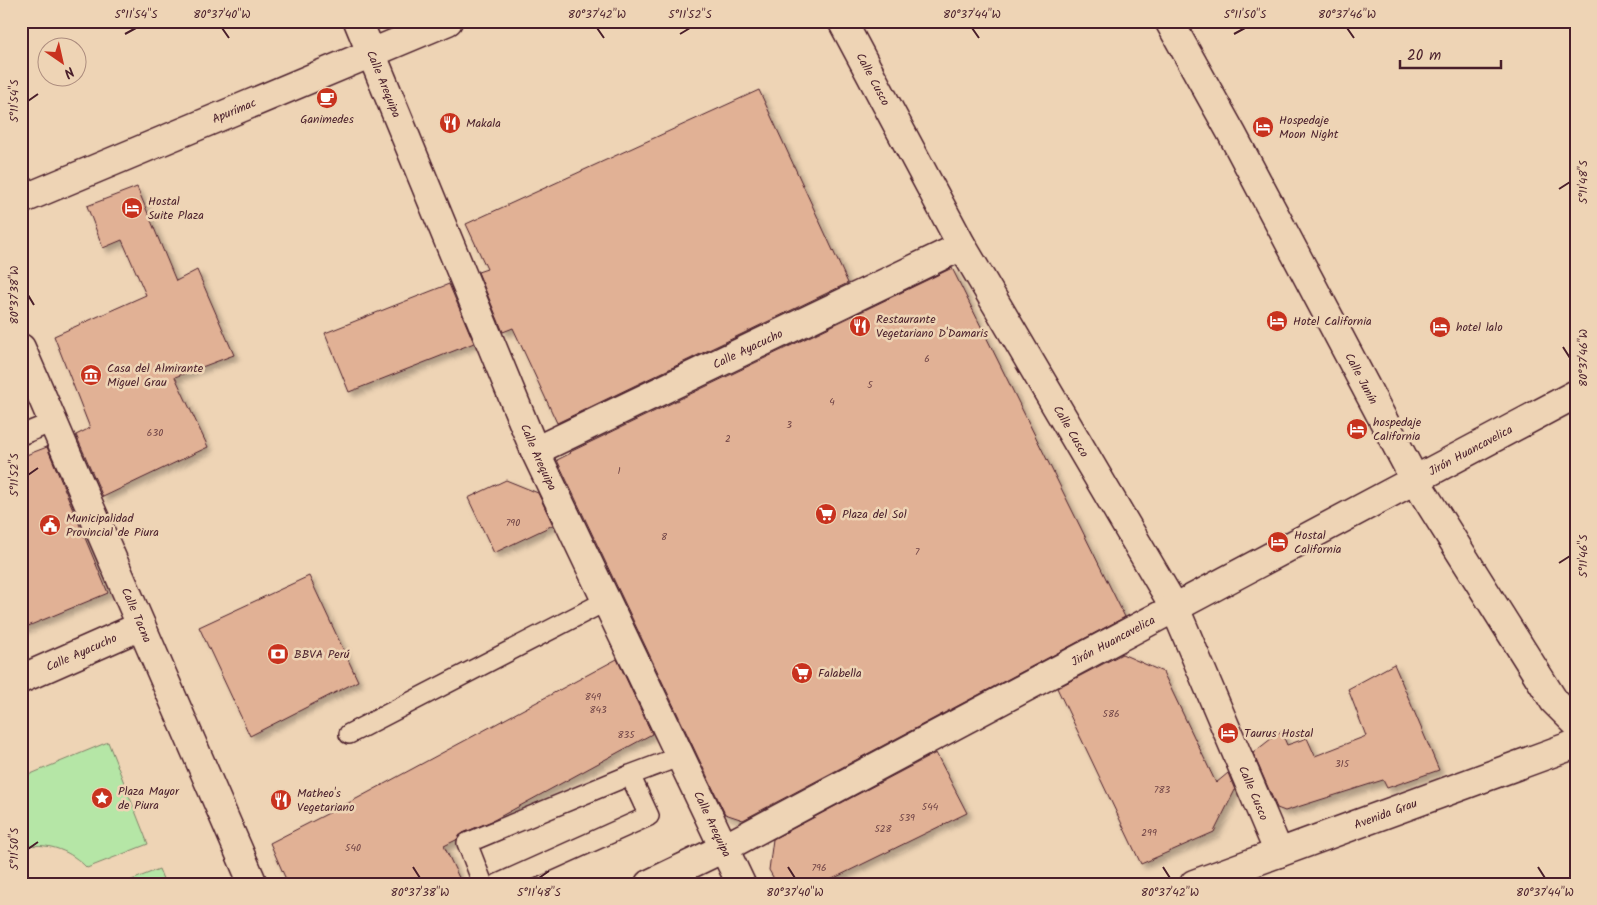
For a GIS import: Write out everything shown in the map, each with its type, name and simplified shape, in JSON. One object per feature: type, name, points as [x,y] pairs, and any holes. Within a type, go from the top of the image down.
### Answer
[{"type":"street","name":"Calle Arequipa","points":[[358,21],[535,451],[741,884]]},
{"type":"street","name":"Apurímac","points":[[21,200],[448,21]]},
{"type":"street","name":"Calle Cusco","points":[[842,21],[962,246],[1175,608],[1279,852]]},
{"type":"street","name":"Calle Junín","points":[[1169,21],[1232,134],[1415,480],[1554,701],[1576,723]]},
{"type":"street","name":"Calle Ayacucho","points":[[535,451],[962,246]]},
{"type":"street","name":"Calle Tacna","points":[[21,348],[253,884]]},
{"type":"street","name":"Jirón Huancavelica","points":[[649,884],[724,848],[1576,394]]},
{"type":"street","name":"Calle Ayacucho","points":[[21,679],[141,626]]},
{"type":"street","name":"Avenida Grau","points":[[1194,884],[1576,744]]},
{"type":"lane","points":[[21,435],[54,422]]},
{"type":"lane","points":[[349,734],[606,601]]},
{"type":"lane","points":[[483,884],[467,842],[681,756]]},
{"type":"lane","points":[[498,884],[649,816],[630,775]]},
{"type":"green space","points":[[108,742],[148,844],[87,868],[74,857],[52,847],[27,846],[21,832],[21,778]]},
{"type":"green space","points":[[159,869],[165,884],[122,884]]},
{"type":"building","points":[[759,90],[848,283],[557,423],[513,328],[503,332],[478,272],[487,269],[466,224]]},
{"type":"building","points":[[137,187],[176,281],[197,270],[234,355],[175,377],[208,447],[103,497],[76,435],[90,428],[54,336],[146,295],[122,240],[103,248],[87,206]]},
{"type":"building","name":"Plaza del Sol","points":[[952,268],[1125,617],[743,820],[725,814],[557,460],[570,452]]},
{"type":"building","points":[[449,284],[474,343],[349,392],[325,333]]},
{"type":"building","name":"Municipalidad Provincial de Piura","points":[[47,447],[108,593],[21,629],[21,457]]},
{"type":"building","points":[[506,480],[538,493],[553,525],[494,553],[468,498]]},
{"type":"building","name":"BBVA Perú","points":[[309,576],[358,681],[250,736],[199,627]]},
{"type":"building","points":[[1122,654],[1163,672],[1216,783],[1228,773],[1235,790],[1214,832],[1141,864],[1057,688]]},
{"type":"building","points":[[617,659],[652,734],[494,820],[463,833],[456,840],[444,846],[462,884],[288,884],[270,843]]},
{"type":"building","points":[[1394,664],[1439,770],[1387,788],[1383,780],[1285,811],[1277,808],[1253,753],[1281,731],[1287,745],[1307,738],[1315,756],[1366,736],[1348,689]]},
{"type":"building","points":[[936,753],[967,813],[822,884],[777,884],[769,870],[773,839]]},
{"type":"place","name":"Ganimedes","points":[[327,98]]},
{"type":"place","name":"Makala","points":[[450,123]]},
{"type":"place","name":"Hospedaje Moon Night","points":[[1263,127]]},
{"type":"place","name":"Hostal Suite Plaza","points":[[132,208]]},
{"type":"place","name":"Hotel California","points":[[1277,321]]},
{"type":"place","name":"Restaurante Vegetariano D'Damaris","points":[[860,326]]},
{"type":"place","name":"hotel lalo","points":[[1440,327]]},
{"type":"place","name":"Casa del Almirante Miguel Grau","points":[[91,375]]},
{"type":"place","name":"hospedaje California","points":[[1357,429]]},
{"type":"place","name":"Plaza del Sol","points":[[826,514]]},
{"type":"place","name":"Municipalidad Provincial de Piura","points":[[50,525]]},
{"type":"place","name":"Hostal California","points":[[1278,542]]},
{"type":"place","name":"BBVA Perú","points":[[278,654]]},
{"type":"place","name":"Falabella","points":[[802,673]]},
{"type":"place","name":"Taurus Hostal","points":[[1228,733]]},
{"type":"place","name":"Plaza Mayor de Piura","points":[[102,798]]},
{"type":"place","name":"Matheo's Vegetariano","points":[[281,800]]}]
